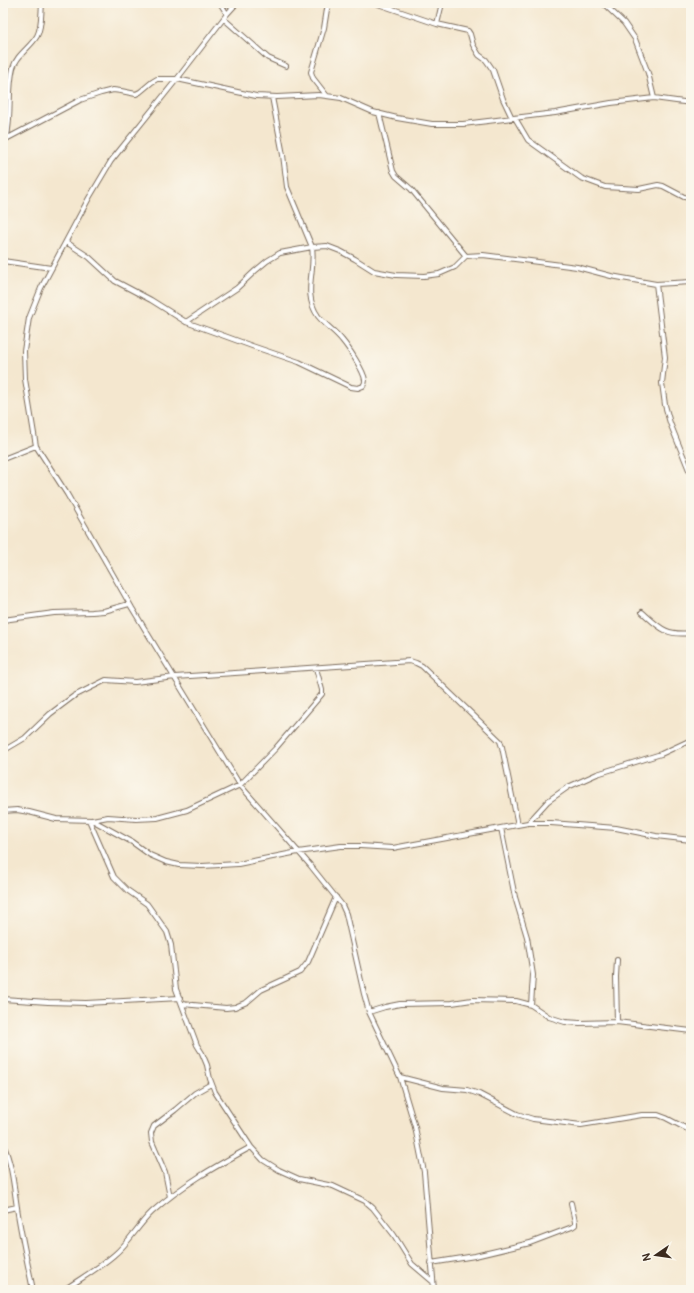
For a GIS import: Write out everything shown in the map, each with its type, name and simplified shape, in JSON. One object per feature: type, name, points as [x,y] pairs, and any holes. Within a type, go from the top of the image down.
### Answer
[{"type":"street","points":[[3,147],[8,130],[9,99],[13,69],[21,53],[37,36],[42,3]]},
{"type":"street","points":[[220,3],[227,14]]},
{"type":"street","points":[[237,3],[111,162],[51,268],[29,318],[24,351],[25,379],[36,446],[67,494],[130,604],[240,785],[342,905],[346,914],[369,1012],[400,1077],[415,1127],[424,1172],[432,1281],[434,1290]]},
{"type":"street","points":[[328,3],[324,28],[311,72],[313,78],[328,96]]},
{"type":"street","points":[[375,3],[437,24],[465,30],[470,34],[473,45],[479,55],[486,60],[493,70],[503,100],[528,140],[581,178],[606,187],[639,189],[658,185],[684,197],[691,198]]},
{"type":"street","points":[[437,24],[442,3]]},
{"type":"street","points":[[603,3],[624,23],[635,39],[648,73],[654,98]]},
{"type":"street","points":[[224,19],[268,58],[286,66]]},
{"type":"street","points":[[6,139],[80,100],[113,90],[136,94],[157,79],[177,79],[256,96],[318,94],[341,98],[379,113],[397,118],[432,124],[463,124],[555,113],[611,103],[654,98],[691,103]]},
{"type":"street","points":[[66,242],[90,257],[115,281],[152,300],[186,322],[299,362],[351,387],[358,388],[364,386],[364,377],[357,361],[342,340],[328,327],[313,307],[310,296],[310,280],[314,257],[312,247],[287,187],[283,155],[272,96]]},
{"type":"street","points":[[379,113],[393,171],[396,176],[411,189],[466,256]]},
{"type":"street","points":[[186,322],[237,288],[267,261],[280,253],[312,247],[327,246],[350,256],[374,271],[396,275],[424,276],[439,274],[455,267],[466,256],[483,255],[578,267],[611,276],[656,284],[691,282]]},
{"type":"street","points":[[3,261],[51,268]]},
{"type":"street","points":[[656,284],[665,357],[662,383],[665,405],[670,422],[689,465],[691,476]]},
{"type":"street","points":[[3,459],[36,446]]},
{"type":"street","points":[[3,620],[54,613],[104,611],[130,604]]},
{"type":"street","points":[[642,612],[663,630],[680,634],[691,633]]},
{"type":"street","points":[[3,751],[25,738],[50,714],[74,696],[102,681],[112,680],[135,682],[174,677],[410,661],[422,666],[500,742],[518,825]]},
{"type":"street","points":[[3,811],[18,810],[56,819],[91,820],[108,817],[136,819],[158,818],[187,810],[240,785],[275,749],[322,694],[316,668]]},
{"type":"street","points":[[528,824],[548,801],[568,787],[596,774],[661,754],[691,740]]},
{"type":"street","points":[[91,820],[132,842],[150,855],[179,866],[238,864],[298,852],[341,846],[393,848],[528,824],[551,823],[616,828],[656,836],[691,840]]},
{"type":"street","points":[[91,820],[114,877],[127,890],[147,904],[167,932],[171,945],[176,988],[197,1045],[207,1065],[211,1084],[251,1147],[263,1160],[279,1170],[300,1179],[333,1186],[365,1201],[374,1208],[394,1235],[412,1264],[432,1281]]},
{"type":"street","points":[[500,828],[515,897],[527,937],[533,975],[531,1005]]},
{"type":"street","points":[[182,1004],[226,1008],[235,1007],[247,1002],[261,990],[300,972],[308,962],[336,897]]},
{"type":"street","points":[[617,960],[617,1022]]},
{"type":"street","points":[[3,999],[86,1003],[180,998]]},
{"type":"street","points":[[369,1012],[400,1004],[452,1004],[472,1000],[516,1001],[531,1005],[549,1017],[565,1022],[617,1022],[691,1031]]},
{"type":"street","points":[[400,1077],[443,1088],[467,1090],[479,1094],[517,1114],[533,1119],[581,1125],[642,1115],[658,1115],[691,1130]]},
{"type":"street","points":[[170,1197],[165,1172],[152,1142],[151,1133],[154,1126],[195,1093],[211,1084]]},
{"type":"street","points":[[3,1144],[11,1167],[24,1251],[33,1290]]},
{"type":"street","points":[[64,1290],[114,1255],[151,1213],[170,1197],[213,1168],[251,1147]]},
{"type":"street","points":[[431,1263],[475,1256],[530,1242],[572,1227],[575,1222],[571,1203]]},
{"type":"street","points":[[3,1210],[17,1207]]}]
